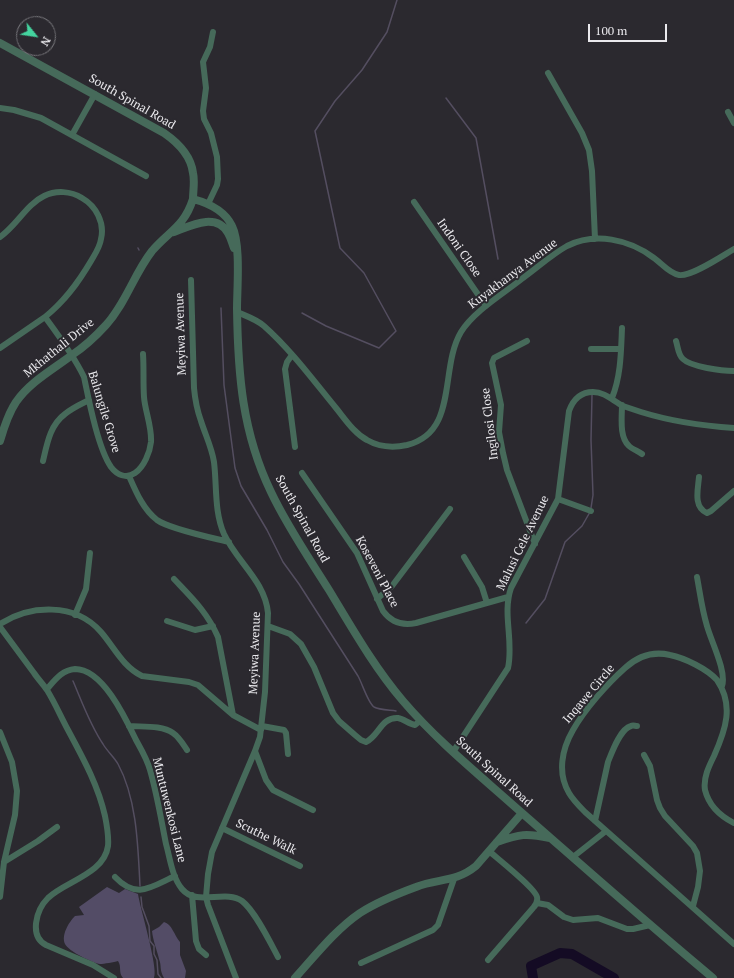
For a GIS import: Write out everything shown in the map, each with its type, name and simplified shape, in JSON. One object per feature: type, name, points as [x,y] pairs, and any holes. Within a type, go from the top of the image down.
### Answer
[{"type":"street","points":[[208,204],[218,179],[217,157],[211,133],[203,116],[206,88],[203,62],[210,47],[213,32]]},
{"type":"street","name":"South Spinal Road","points":[[0,43],[164,133],[178,144],[189,161],[193,173],[192,199],[208,204],[223,214],[231,223],[235,234],[237,256],[239,374],[244,411],[250,439],[270,492],[289,526],[380,672],[404,702],[453,752],[712,978]]},
{"type":"street","points":[[548,73],[590,150],[595,238]]},
{"type":"street","points":[[72,135],[95,94]]},
{"type":"street","points":[[0,108],[14,110],[41,118],[146,176]]},
{"type":"street","points":[[728,112],[734,123]]},
{"type":"street","points":[[0,237],[9,230],[34,203],[51,193],[72,193],[82,198],[97,211],[102,229],[102,239],[97,251],[73,290],[45,317],[0,348]]},
{"type":"street","name":"Mkhathali Drive","points":[[0,441],[9,415],[17,401],[37,380],[72,355],[106,325],[122,303],[146,259],[180,224],[187,214],[192,199]]},
{"type":"street","name":"Indoni Close","points":[[414,202],[486,306]]},
{"type":"street","points":[[170,233],[201,222],[214,222],[220,224],[228,233],[237,256]]},
{"type":"street","name":"Kuyakhanya Avenue","points":[[237,312],[254,319],[264,326],[292,355],[361,436],[378,445],[387,447],[401,446],[413,443],[431,432],[442,415],[452,356],[461,332],[468,322],[486,306],[566,247],[576,242],[595,238],[612,239],[634,246],[652,257],[673,273],[680,275],[697,270],[734,249]]},
{"type":"street","name":"Meyiwa Avenue","points":[[191,280],[194,388],[198,409],[214,462],[217,503],[221,525],[229,542],[263,593],[267,605],[268,626],[265,692],[261,728],[255,751],[212,852],[209,864],[206,897],[212,920],[236,978]]},
{"type":"street","name":"Balungile Grove","points":[[45,317],[72,355],[84,377],[98,436],[108,461],[115,472],[123,476],[129,476]]},
{"type":"street","points":[[612,398],[616,386],[622,328]]},
{"type":"street","name":"Ingilosi Close","points":[[527,340],[494,358],[492,364],[501,405],[499,432],[503,453],[514,488],[535,544]]},
{"type":"street","points":[[676,341],[679,353],[683,359],[690,363],[709,368],[734,371]]},
{"type":"street","points":[[591,349],[621,349]]},
{"type":"street","points":[[143,354],[144,397],[151,433],[151,442],[148,453],[140,468],[129,476],[143,505],[158,521],[168,526],[229,542]]},
{"type":"street","points":[[292,355],[287,362],[285,369],[295,447]]},
{"type":"street","name":"Malusi Cele Avenue","points":[[453,752],[508,668],[510,659],[507,616],[508,597],[511,588],[558,499],[569,412],[577,398],[582,394],[591,392],[599,393],[612,398],[622,405],[656,416],[674,420],[734,428]]},
{"type":"street","points":[[43,461],[50,435],[59,419],[66,413],[89,400]]},
{"type":"street","points":[[622,405],[622,430],[626,444],[642,454]]},
{"type":"street","name":"Koseveni Place","points":[[302,473],[357,553],[383,611],[396,622],[408,625],[508,597]]},
{"type":"street","points":[[698,477],[698,504],[703,511],[712,511],[734,491]]},
{"type":"street","points":[[558,499],[591,511]]},
{"type":"street","points":[[377,599],[392,586],[450,509]]},
{"type":"street","points":[[75,615],[86,589],[90,552]]},
{"type":"street","points":[[464,557],[482,587],[487,603]]},
{"type":"street","points":[[697,577],[706,626],[722,672],[722,686]]},
{"type":"street","points":[[174,579],[199,604],[213,626],[220,644],[233,715]]},
{"type":"street","points":[[114,978],[93,965],[46,945],[41,942],[36,935],[36,924],[45,902],[52,895],[94,868],[106,854],[108,844],[107,827],[97,787],[47,689],[0,626],[15,616],[36,610],[58,610],[75,615],[89,622],[100,630],[123,661],[136,673],[142,676],[190,682],[198,685],[233,715],[261,728],[284,730],[286,733],[288,754]]},
{"type":"street","points":[[167,621],[195,630],[213,626]]},
{"type":"street","points":[[268,626],[290,634],[301,644],[314,667],[334,714],[339,721],[361,740],[366,742],[370,740],[389,719],[398,718],[416,725],[421,720]]},
{"type":"street","name":"Inqawe Circle","points":[[734,823],[714,809],[708,799],[705,789],[705,779],[708,768],[727,725],[730,712],[729,700],[722,686],[714,676],[697,666],[672,656],[660,653],[639,658],[630,664],[613,680],[575,726],[566,744],[562,758],[562,772],[569,793],[576,803],[734,944]]},
{"type":"street","name":"Muntuwenkosi Lane","points":[[47,689],[57,677],[67,671],[75,669],[88,673],[102,684],[111,695],[130,726],[150,769],[175,876],[182,888],[192,895]]},
{"type":"street","points":[[130,726],[167,730],[180,739],[187,750]]},
{"type":"street","points":[[595,821],[608,762],[621,735],[631,726],[637,726]]},
{"type":"street","points":[[0,732],[12,762],[17,791],[15,814],[4,862],[0,897]]},
{"type":"street","points":[[255,751],[266,780],[272,790],[313,810]]},
{"type":"street","points":[[644,755],[650,766],[660,808],[665,816],[693,846],[697,853],[700,871],[693,906]]},
{"type":"street","points":[[295,978],[341,929],[368,908],[417,886],[454,879],[470,871],[522,813]]},
{"type":"street","points":[[4,862],[38,841],[57,827]]},
{"type":"street","name":"Scuthe Walk","points":[[222,828],[300,866]]},
{"type":"street","points":[[573,857],[606,830]]},
{"type":"street","points":[[496,843],[513,836],[525,835],[551,839]]},
{"type":"street","points":[[488,960],[537,903],[537,898],[531,889],[489,851]]},
{"type":"street","name":"Muntuwenkosi Lane","points":[[115,877],[123,885],[133,890],[142,890],[175,876]]},
{"type":"street","points":[[361,963],[433,930],[438,926],[454,879]]},
{"type":"street","points":[[206,955],[199,949],[196,941],[192,895],[206,897],[228,896],[242,901],[252,913],[278,957]]},
{"type":"street","points":[[537,903],[548,905],[564,917],[572,920],[598,918],[627,929],[650,925]]},
{"type":"shaded area","points":[[107,887],[119,893],[125,889],[138,894],[152,951],[155,972],[154,978],[123,978],[118,961],[100,964],[76,953],[65,944],[64,937],[70,922],[75,916],[84,915],[79,907]]},
{"type":"shaded area","points":[[164,922],[171,927],[180,942],[180,955],[186,971],[185,978],[164,978],[162,975],[152,931]]},
{"type":"waterway","points":[[302,313],[326,326],[379,348],[396,331],[364,273],[340,248],[315,131],[335,101],[362,70],[387,32],[397,0]]},
{"type":"waterway","points":[[446,98],[476,138],[498,259]]},
{"type":"waterway","points":[[221,308],[224,385],[235,468],[241,486],[267,530],[283,562],[299,584],[358,676],[372,705],[379,709],[396,711]]},
{"type":"waterway","points":[[591,508],[593,495],[591,440],[592,395]]},
{"type":"waterway","points":[[526,623],[545,599],[565,542],[582,526],[590,512]]},
{"type":"waterway","points":[[73,681],[94,729],[118,764],[129,792],[135,824],[140,886]]},
{"type":"waterway","points":[[141,897],[142,907],[149,926],[150,941],[154,946],[158,974],[161,978]]},
{"type":"waterway","points":[[533,978],[531,966],[560,953],[572,954],[614,978]]}]
